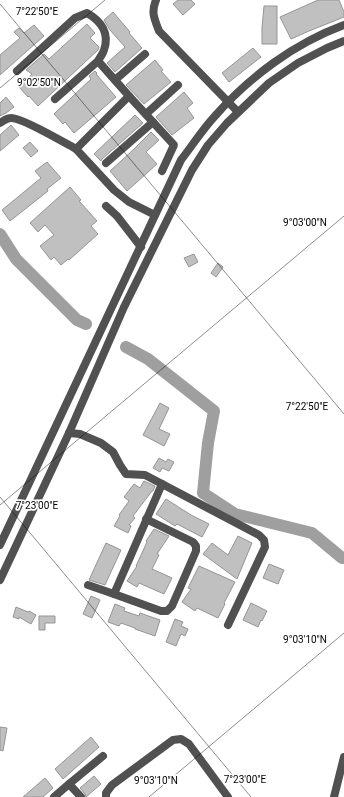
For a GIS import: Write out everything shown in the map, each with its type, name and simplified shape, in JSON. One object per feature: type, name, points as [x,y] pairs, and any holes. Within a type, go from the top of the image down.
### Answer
[{"type":"street","points":[[156,0],[153,8],[154,18],[159,30],[238,112]]},
{"type":"street","points":[[17,71],[76,18],[87,13],[94,17],[102,26],[107,36],[104,49],[98,61],[55,99]]},
{"type":"street","points":[[0,545],[181,160],[214,117],[228,102],[262,72],[290,51],[344,25]]},
{"type":"street","points":[[0,580],[2,569],[69,433],[124,307],[192,170],[208,145],[227,123],[269,83],[298,63],[344,40]]},
{"type":"street","points":[[116,80],[145,54]]},
{"type":"street","points":[[98,61],[174,145],[162,171]]},
{"type":"street","points":[[146,114],[178,84]]},
{"type":"street","points":[[76,149],[129,96]]},
{"type":"street","points":[[0,123],[7,119],[17,118],[76,149],[114,190],[129,202],[155,215]]},
{"type":"street","points":[[106,162],[153,122]]},
{"type":"street","points":[[106,206],[117,216],[140,246]]},
{"type":"street","points":[[69,433],[80,434],[101,442],[113,452],[126,474],[145,475],[259,535],[264,540],[264,547],[228,625]]},
{"type":"street","points":[[114,594],[162,484]]},
{"type":"street","points":[[88,585],[161,611],[168,611],[172,606],[196,551],[196,546],[193,542],[146,519]]},
{"type":"street","points":[[106,797],[106,793],[112,785],[173,740],[181,739],[189,744],[228,797]]},
{"type":"street","points":[[54,797],[103,756]]},
{"type":"street","points":[[334,797],[344,757]]},
{"type":"street","points":[[69,784],[81,797]]},
{"type":"building","points":[[178,0],[191,0],[195,4],[183,15],[173,4]]},
{"type":"building","points":[[318,0],[339,0],[344,12],[344,17],[291,39],[280,17]]},
{"type":"building","points":[[264,6],[277,6],[277,44],[262,44]]},
{"type":"building","points":[[113,12],[142,48],[115,72],[107,63],[125,47],[110,30],[104,20]]},
{"type":"building","points":[[87,24],[95,33],[90,38],[99,47],[98,50],[38,106],[19,87],[32,74],[26,70],[44,54],[49,59]]},
{"type":"building","points":[[34,25],[44,36],[0,75],[0,55],[20,38],[14,32],[19,28],[24,33]]},
{"type":"building","points":[[253,48],[261,57],[229,82],[222,73]]},
{"type":"building","points":[[155,60],[163,70],[161,71],[171,82],[144,104],[126,85]]},
{"type":"building","points":[[95,71],[116,97],[74,133],[65,122],[63,124],[54,114],[91,79],[89,76]]},
{"type":"building","points":[[184,92],[193,103],[187,108],[194,118],[172,135],[156,117]]},
{"type":"building","points":[[6,97],[14,107],[0,116],[0,103]]},
{"type":"building","points":[[135,115],[143,123],[101,161],[94,154]]},
{"type":"building","points":[[11,125],[19,135],[0,151],[0,135]]},
{"type":"building","points":[[151,132],[159,140],[146,152],[157,164],[127,191],[110,171]]},
{"type":"building","points":[[30,142],[38,151],[31,157],[23,148]]},
{"type":"building","points":[[47,162],[61,178],[47,189],[48,191],[10,221],[2,210],[41,178],[35,171]]},
{"type":"building","points":[[70,187],[81,200],[79,201],[97,221],[91,226],[98,234],[69,260],[68,259],[61,265],[54,257],[51,260],[40,246],[54,235],[45,225],[38,232],[30,223]]},
{"type":"building","points":[[194,254],[198,262],[189,267],[184,258]]},
{"type":"building","points":[[218,263],[223,267],[216,277],[211,273]]},
{"type":"building","points":[[160,403],[169,408],[159,429],[170,434],[164,446],[143,435]]},
{"type":"building","points":[[159,458],[166,462],[168,459],[174,462],[169,471],[162,468],[160,472],[153,468]]},
{"type":"building","points":[[144,481],[155,486],[153,491],[133,516],[135,518],[129,525],[131,526],[128,533],[114,526],[120,516],[119,515],[129,501],[124,497],[134,484],[140,488]]},
{"type":"building","points":[[166,499],[191,515],[209,524],[202,537],[177,524],[175,526],[156,514]]},
{"type":"building","points":[[154,529],[169,536],[157,554],[159,555],[152,569],[172,578],[164,594],[139,583],[137,587],[127,581],[137,566],[147,542],[146,541]]},
{"type":"building","points":[[238,536],[252,543],[237,579],[203,554],[212,543],[228,555]]},
{"type":"building","points":[[106,543],[121,550],[105,585],[89,580]]},
{"type":"building","points":[[269,564],[284,570],[278,584],[263,578]]},
{"type":"building","points":[[199,566],[235,582],[218,618],[197,608],[195,611],[182,602],[191,589],[188,588]]},
{"type":"building","points":[[91,596],[100,600],[92,618],[83,614]]},
{"type":"building","points":[[251,603],[267,611],[258,627],[243,620]]},
{"type":"building","points":[[115,604],[125,608],[124,611],[139,616],[140,613],[160,620],[155,636],[121,623],[119,626],[108,622]]},
{"type":"building","points":[[16,607],[36,615],[31,624],[19,617],[19,619],[13,617]]},
{"type":"building","points":[[39,616],[55,616],[55,623],[45,623],[45,630],[39,630]]},
{"type":"building","points":[[175,619],[183,622],[181,626],[188,629],[185,636],[181,634],[176,646],[166,642]]},
{"type":"building","points":[[0,727],[7,728],[3,751],[0,750]]},
{"type":"building","points":[[91,737],[99,747],[63,779],[55,769]]},
{"type":"building","points":[[94,776],[101,784],[86,797],[80,788]]},
{"type":"building","points":[[45,778],[53,788],[43,797],[23,797]]},
{"type":"waterway","points":[[0,234],[16,259],[77,320],[86,324]]},
{"type":"waterway","points":[[126,347],[148,359],[214,411],[208,443],[203,493],[235,514],[312,533],[342,558],[344,558]]}]
